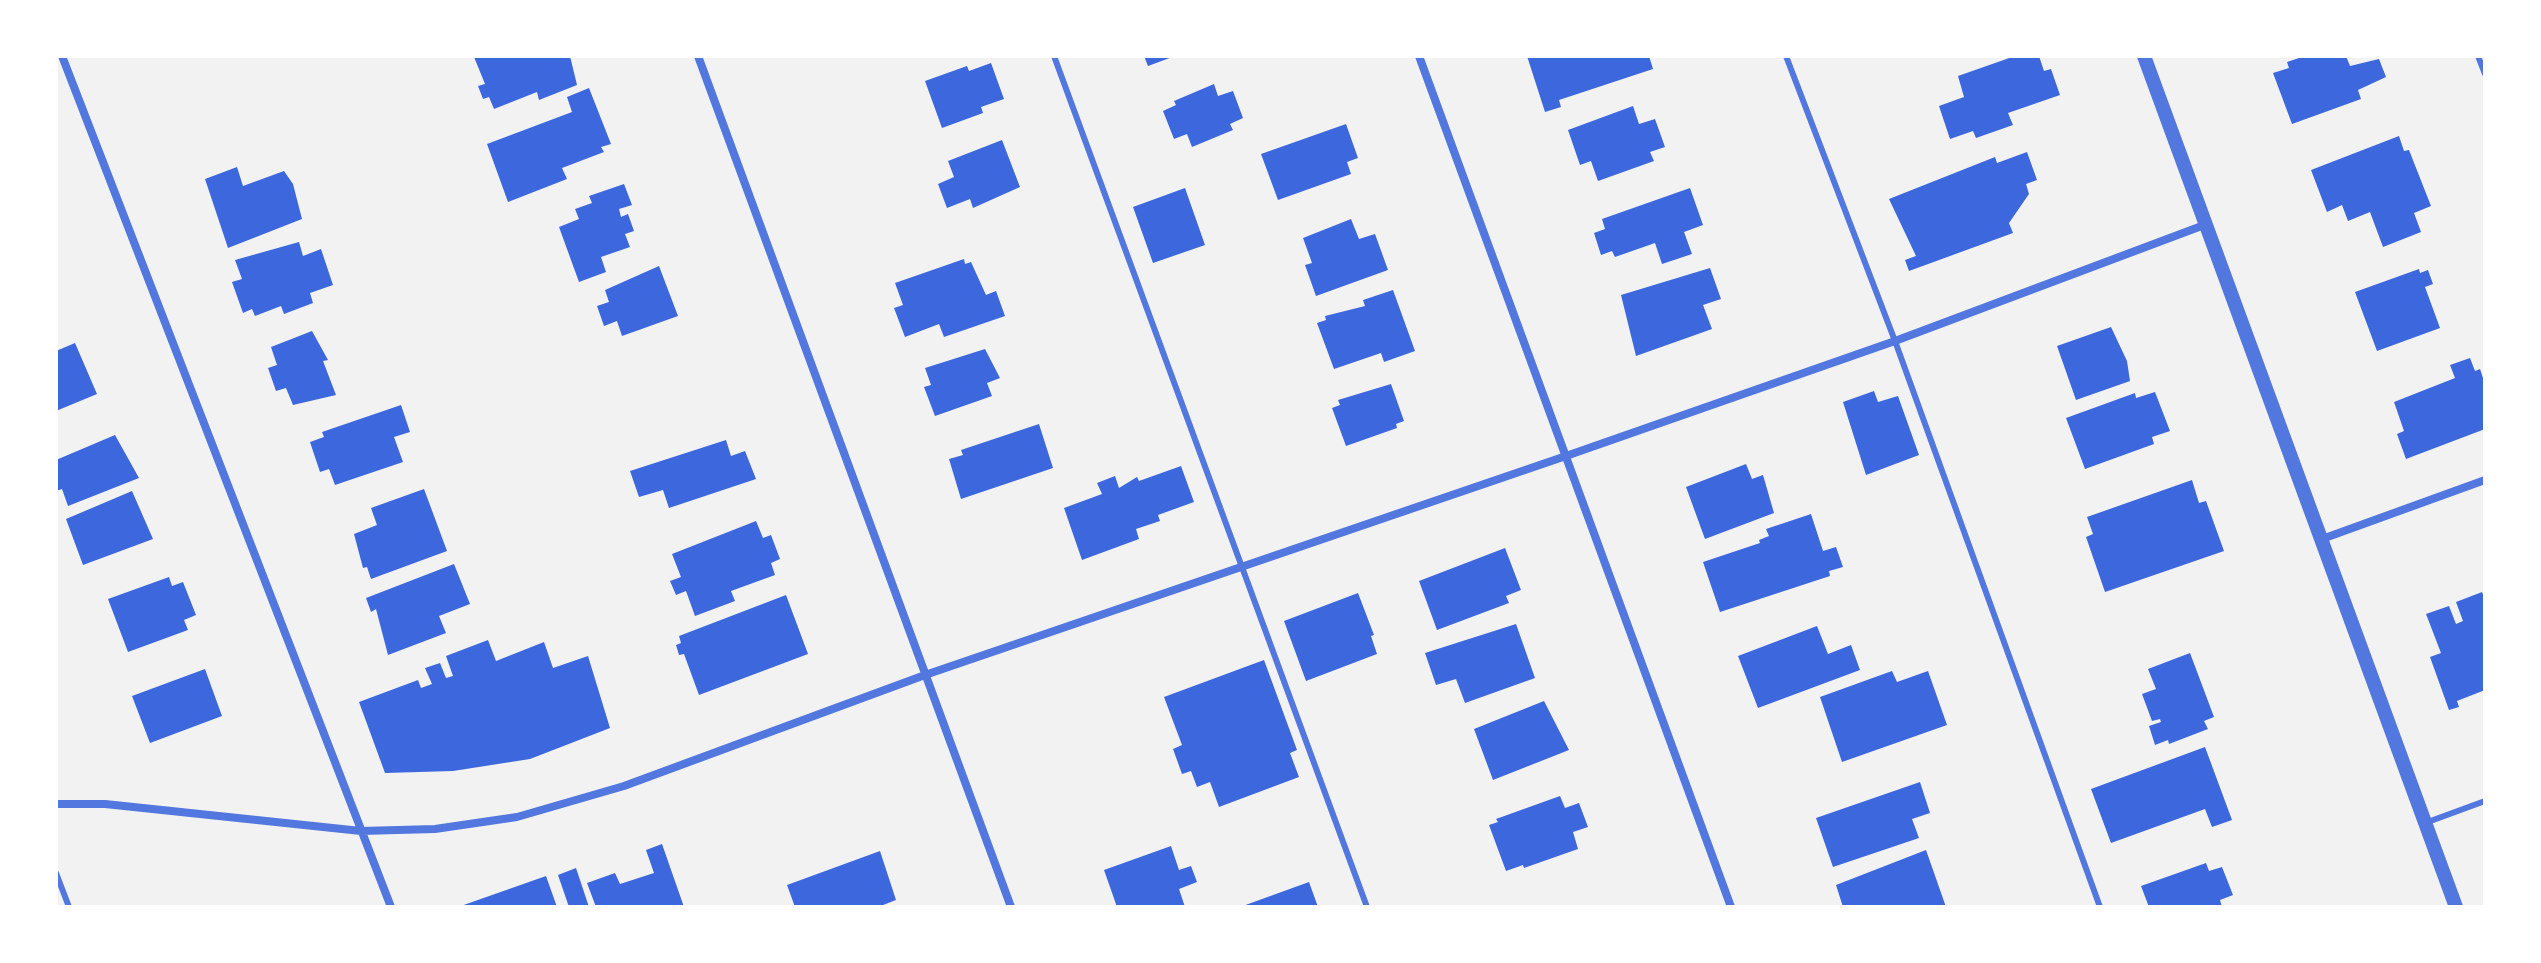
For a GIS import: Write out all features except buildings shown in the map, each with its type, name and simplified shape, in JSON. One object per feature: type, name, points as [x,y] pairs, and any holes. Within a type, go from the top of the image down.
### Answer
[{"type":"street","points":[[62,56],[391,907]]},
{"type":"street","points":[[698,56],[1011,907]]},
{"type":"street","points":[[1419,56],[1731,907]]},
{"type":"street","points":[[2144,56],[2456,907]]},
{"type":"street","points":[[56,804],[105,804],[361,831],[435,829],[532,812],[624,786],[925,675],[1895,341],[2207,224]]},
{"type":"street","points":[[2322,539],[2485,480]]},
{"type":"lane","points":[[1054,56],[1367,907]]},
{"type":"lane","points":[[1786,56],[1895,341],[2100,907]]},
{"type":"lane","points":[[2478,56],[2485,74]]},
{"type":"lane","points":[[2425,823],[2485,801]]},
{"type":"lane","points":[[56,873],[69,907]]}]
